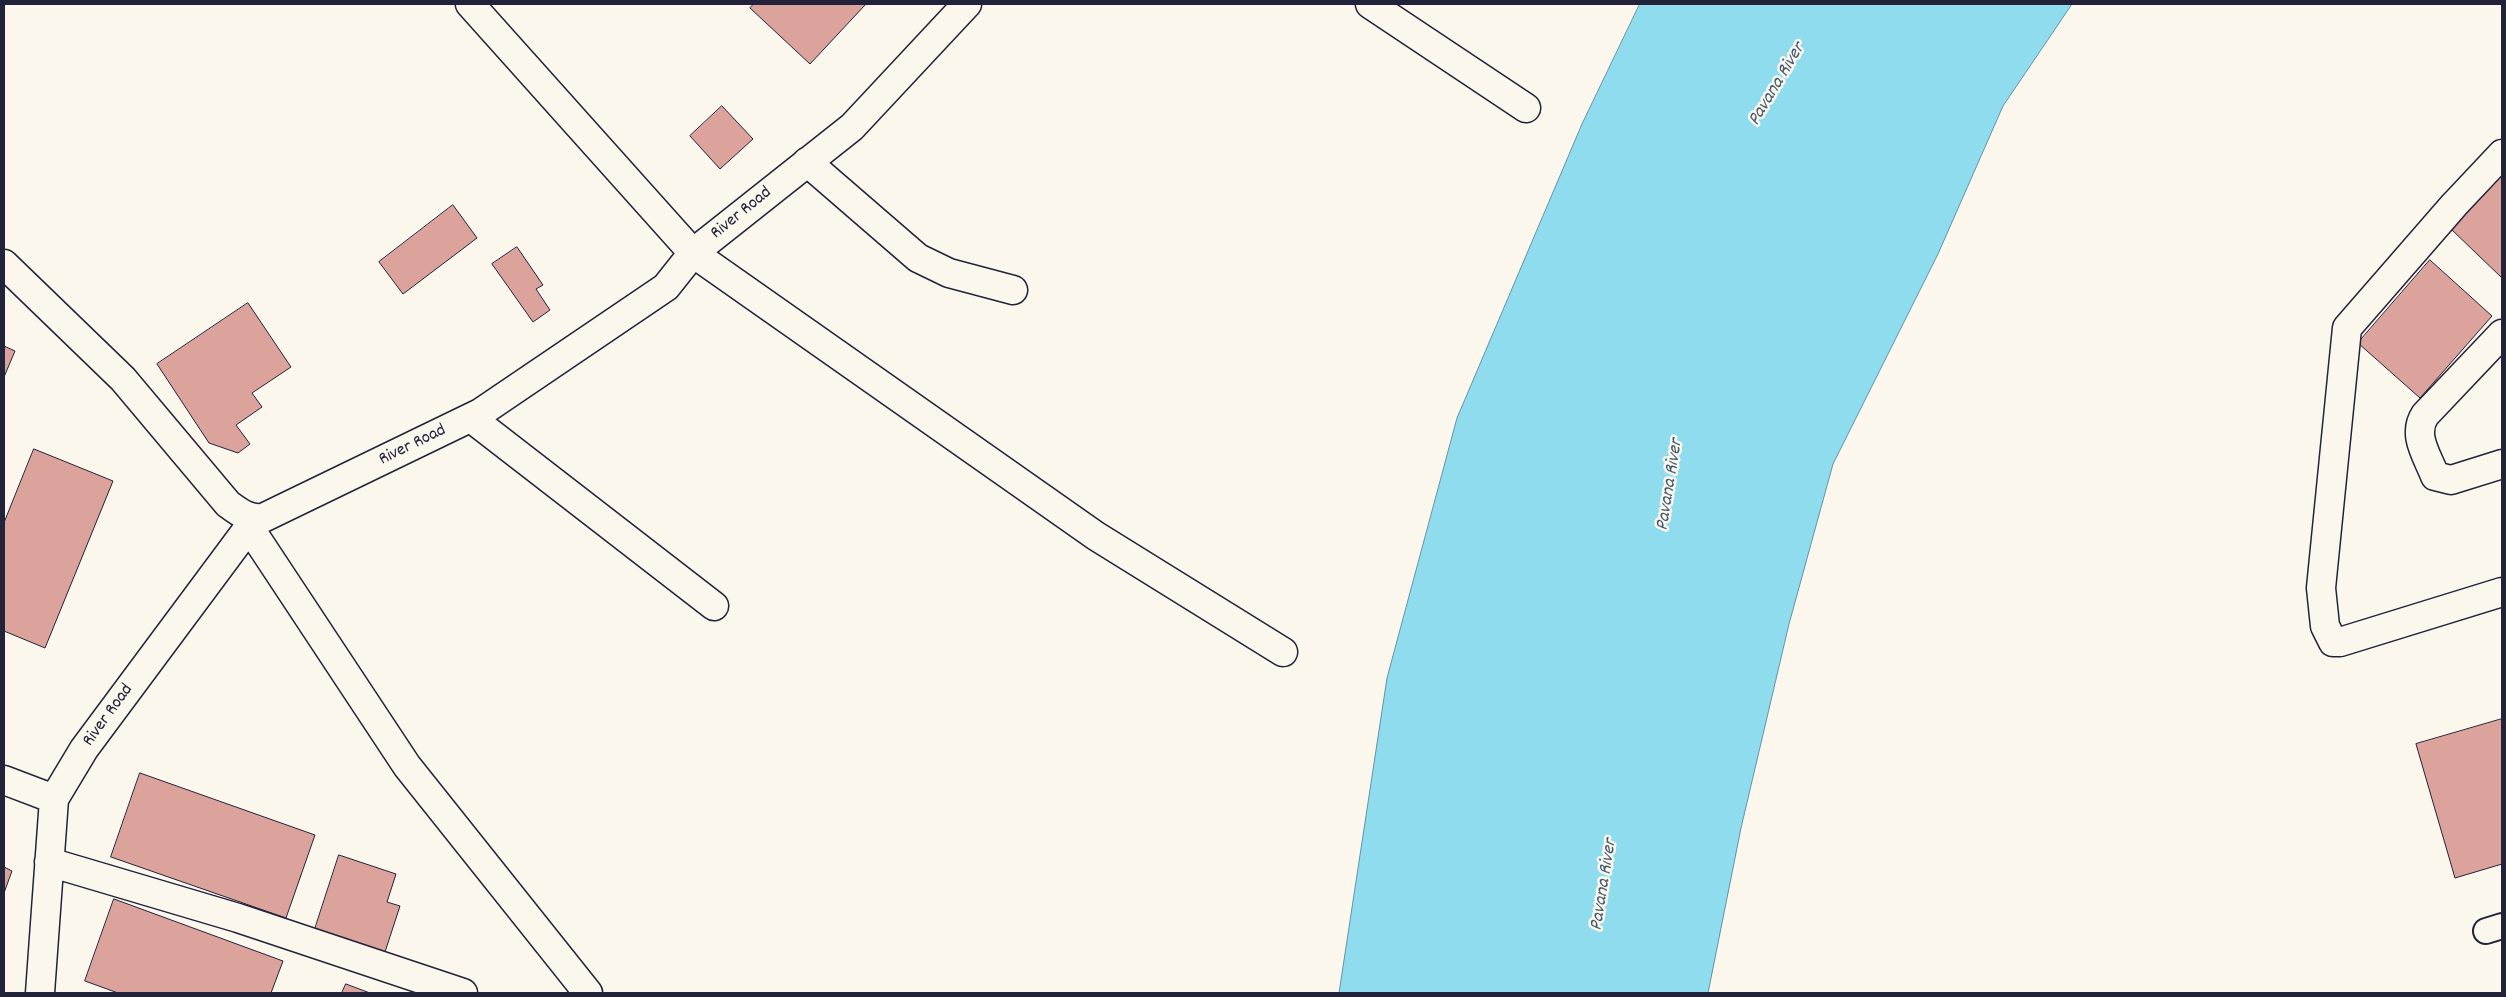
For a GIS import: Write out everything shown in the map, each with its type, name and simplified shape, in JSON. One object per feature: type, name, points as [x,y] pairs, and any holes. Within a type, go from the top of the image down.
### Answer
[{"type":"street","points":[[470,4],[693,253],[1096,536],[1283,652]]},
{"type":"street","name":"River Road","points":[[40,993],[54,799],[84,749],[252,523],[471,418],[666,287],[693,253],[852,127],[967,4]]},
{"type":"street","points":[[1370,4],[1526,108]]},
{"type":"street","points":[[2502,154],[2454,205],[2347,328],[2321,588],[2325,626],[2333,642],[2340,642],[2502,592]]},
{"type":"street","points":[[807,162],[918,258],[949,272],[1013,290]]},
{"type":"street","points":[[4,264],[122,379],[228,504],[252,523],[407,766],[588,993]]},
{"type":"street","points":[[2502,334],[2425,415],[2420,423],[2418,433],[2435,476],[2442,480],[2451,480],[2502,464]]},
{"type":"street","points":[[471,418],[714,606]]},
{"type":"street","points":[[4,780],[54,799]]},
{"type":"street","points":[[49,862],[238,918],[463,993]]},
{"type":"water","name":"Pavana River","points":[[1640,4],[2072,4],[2003,106],[1938,254],[1833,464],[1789,624],[1741,828],[1708,993],[1339,993],[1387,678],[1457,418],[1582,124]]},
{"type":"building","points":[[754,4],[866,4],[810,64],[750,8]]},
{"type":"building","points":[[722,106],[753,139],[720,169],[690,136]]},
{"type":"building","points":[[2502,176],[2502,278],[2451,229]]},
{"type":"building","points":[[453,205],[477,238],[403,294],[379,262]]},
{"type":"building","points":[[517,247],[543,285],[536,289],[550,310],[533,322],[492,264]]},
{"type":"building","points":[[2430,260],[2492,316],[2420,398],[2358,343]]},
{"type":"building","points":[[248,303],[291,367],[252,393],[262,407],[236,425],[250,444],[238,453],[209,443],[157,364]]},
{"type":"building","points":[[4,346],[15,351],[4,377]]},
{"type":"building","points":[[34,449],[113,481],[45,648],[4,631],[4,523]]},
{"type":"building","points":[[2502,719],[2502,864],[2455,878],[2416,744]]},
{"type":"building","points":[[140,773],[315,835],[286,918],[111,857]]},
{"type":"building","points":[[339,855],[396,874],[387,902],[400,906],[384,955],[314,932]]},
{"type":"building","points":[[4,867],[12,871],[4,893]]},
{"type":"building","points":[[114,899],[283,961],[271,993],[118,993],[85,981]]},
{"type":"building","points":[[346,984],[370,993],[342,993]]}]
